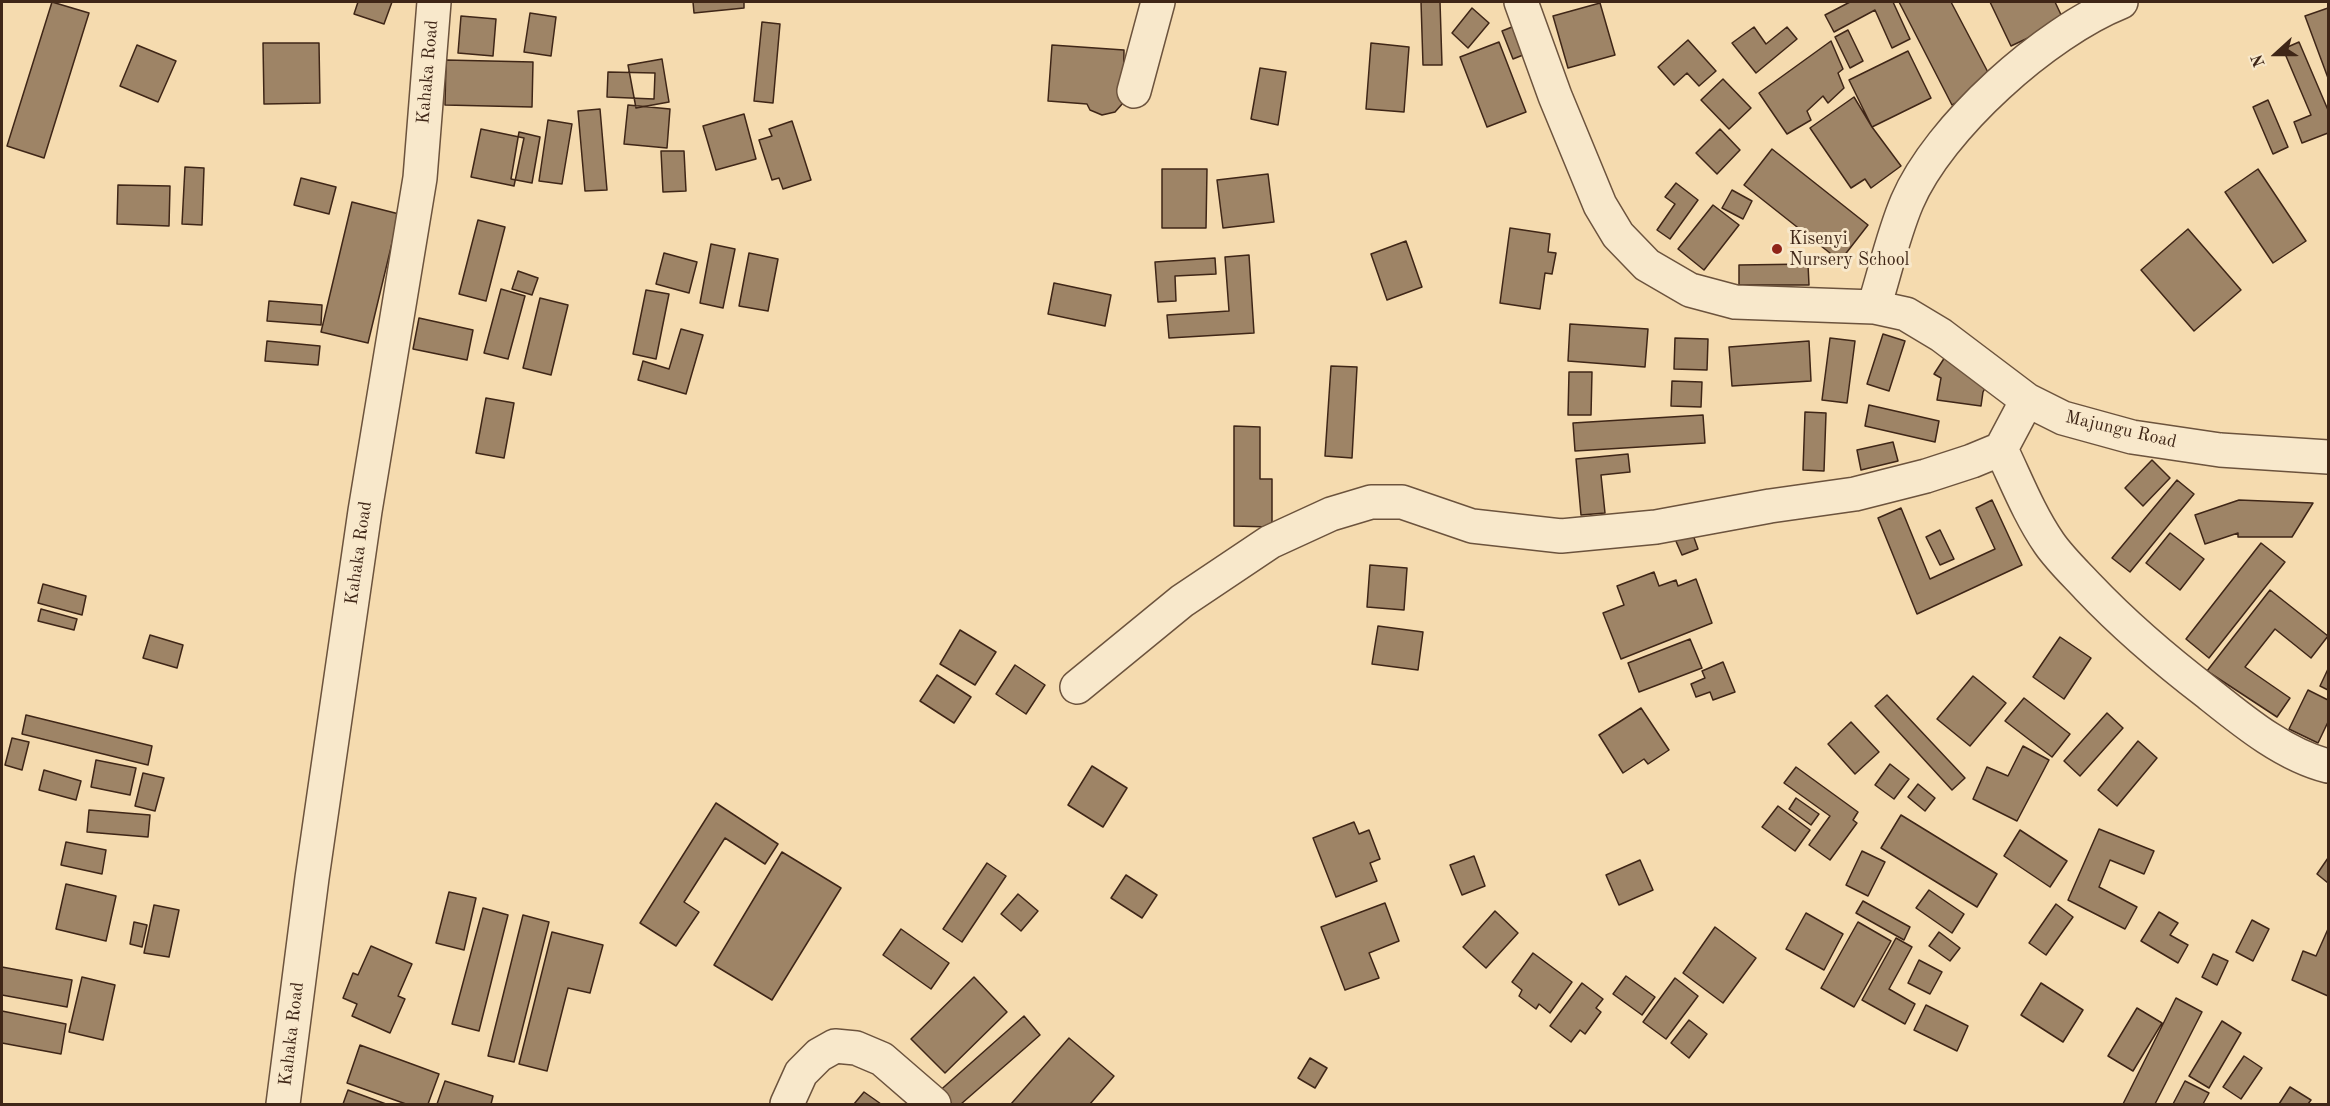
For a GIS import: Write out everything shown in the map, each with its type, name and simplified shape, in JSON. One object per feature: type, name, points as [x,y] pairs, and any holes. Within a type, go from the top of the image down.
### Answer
[{"type":"street","name":"Kahaka Road","points":[[283,1104],[312,878],[365,511],[420,178],[434,2]]},
{"type":"street","points":[[1134,91],[1158,2]]},
{"type":"street","name":"Majungu Road","points":[[1521,2],[1523,14],[1600,205],[1618,235],[1647,265],[1690,290],[1735,302],[1874,307],[1906,314],[1941,335],[2027,400],[2063,418],[2132,437],[2220,450],[2328,457]]},
{"type":"street","points":[[1874,307],[1907,202],[1928,165],[1963,121],[1994,87],[2063,33],[2121,2]]},
{"type":"street","points":[[1077,687],[1182,601],[1270,543],[1332,514],[1371,502],[1402,501],[1472,526],[1561,536],[1656,527],[1770,506],[1855,494],[1926,476],[1972,461],[2001,449],[2027,400]]},
{"type":"street","points":[[2001,449],[2028,507],[2049,543],[2121,621],[2179,671],[2241,719],[2314,763],[2328,766]]},
{"type":"street","points":[[787,1104],[801,1073],[819,1055],[835,1046],[856,1048],[882,1059],[933,1104]]},
{"type":"building","points":[[52,2],[89,13],[44,158],[7,146]]},
{"type":"building","points":[[358,2],[392,2],[384,24],[354,14]]},
{"type":"building","points":[[693,2],[744,2],[744,8],[694,13]]},
{"type":"building","points":[[1421,2],[1440,2],[1442,65],[1423,65]]},
{"type":"building","points":[[1850,2],[1893,2],[1910,39],[1892,48],[1875,10],[1834,32],[1825,15]]},
{"type":"building","points":[[1899,2],[1951,2],[1991,78],[1976,93],[1952,105]]},
{"type":"building","points":[[1990,2],[2055,2],[2064,21],[2011,46]]},
{"type":"building","points":[[1600,3],[1615,55],[1568,68],[1553,16]]},
{"type":"building","points":[[1472,8],[1489,23],[1468,48],[1452,33]]},
{"type":"building","points":[[2328,8],[2328,78],[2305,16]]},
{"type":"building","points":[[530,13],[556,17],[551,56],[524,52]]},
{"type":"building","points":[[461,16],[496,19],[493,56],[458,53]]},
{"type":"building","points":[[762,22],[780,24],[773,103],[754,101]]},
{"type":"building","points":[[1522,23],[1533,51],[1513,59],[1502,31]]},
{"type":"building","points":[[1754,27],[1766,44],[1787,27],[1797,39],[1756,73],[1732,43]]},
{"type":"building","points":[[1848,30],[1863,61],[1850,68],[1835,37]]},
{"type":"building","points":[[1688,40],[1716,71],[1699,86],[1687,73],[1674,85],[1658,67]]},
{"type":"building","points":[[1831,41],[1843,69],[1838,73],[1844,88],[1828,103],[1823,96],[1807,111],[1811,120],[1787,134],[1759,93]]},
{"type":"building","points":[[1499,42],[1526,112],[1487,127],[1460,57]]},
{"type":"building","points":[[2299,42],[2328,110],[2328,133],[2302,143],[2294,122],[2311,115],[2283,49]]},
{"type":"building","points":[[263,43],[319,43],[320,103],[264,104]]},
{"type":"building","points":[[1371,43],[1409,47],[1404,112],[1366,109]]},
{"type":"building","points":[[137,45],[176,61],[158,102],[120,86]]},
{"type":"building","points":[[1052,45],[1124,50],[1123,103],[1115,112],[1102,115],[1090,110],[1087,104],[1048,101]]},
{"type":"building","points":[[1908,51],[1931,98],[1872,127],[1849,80]]},
{"type":"building","points":[[662,59],[669,102],[636,108],[628,65]]},
{"type":"building","points":[[446,60],[533,62],[532,107],[445,105]]},
{"type":"building","points":[[1260,68],[1286,72],[1278,125],[1251,119]]},
{"type":"building","points":[[608,72],[655,73],[654,99],[607,97]]},
{"type":"building","points":[[1723,79],[1751,108],[1729,129],[1701,100]]},
{"type":"building","points":[[1854,97],[1872,127],[1901,166],[1871,188],[1865,179],[1851,188],[1810,128]]},
{"type":"building","points":[[2268,100],[2288,147],[2273,154],[2253,107]]},
{"type":"building","points":[[628,105],[670,109],[667,148],[624,144]]},
{"type":"building","points":[[600,109],[607,190],[585,191],[578,111]]},
{"type":"building","points":[[744,114],[756,159],[716,170],[703,126]]},
{"type":"building","points":[[548,120],[572,124],[562,184],[539,181]]},
{"type":"building","points":[[792,121],[811,180],[783,189],[779,178],[772,180],[759,140],[772,136],[769,129]]},
{"type":"building","points":[[481,129],[524,138],[514,186],[471,177]]},
{"type":"building","points":[[1720,129],[1740,150],[1717,174],[1696,153]]},
{"type":"building","points":[[519,132],[540,137],[532,183],[511,179]]},
{"type":"building","points":[[1772,149],[1868,225],[1840,261],[1744,185]]},
{"type":"building","points":[[661,151],[684,151],[686,191],[663,192]]},
{"type":"building","points":[[185,167],[204,168],[202,225],[182,224]]},
{"type":"building","points":[[1162,169],[1207,169],[1206,228],[1162,228]]},
{"type":"building","points":[[2258,169],[2306,241],[2273,263],[2225,192]]},
{"type":"building","points":[[1268,174],[1274,222],[1223,228],[1217,180]]},
{"type":"building","points":[[301,178],[336,187],[329,214],[294,205]]},
{"type":"building","points":[[1676,183],[1698,200],[1670,239],[1657,230],[1675,204],[1665,197]]},
{"type":"building","points":[[118,185],[170,186],[169,226],[117,224]]},
{"type":"building","points":[[1732,190],[1752,201],[1743,219],[1722,208]]},
{"type":"building","points":[[352,202],[399,214],[368,343],[321,332]]},
{"type":"building","points":[[1713,205],[1739,225],[1704,270],[1678,249]]},
{"type":"building","points":[[478,220],[505,227],[486,301],[459,294]]},
{"type":"building","points":[[1510,228],[1550,234],[1548,252],[1556,253],[1552,274],[1545,273],[1540,309],[1500,303]]},
{"type":"building","points":[[2188,229],[2241,290],[2194,331],[2141,270]]},
{"type":"building","points":[[1406,241],[1422,287],[1387,300],[1371,254]]},
{"type":"building","points":[[711,244],[735,249],[723,308],[700,303]]},
{"type":"building","points":[[664,253],[697,262],[689,293],[656,284]]},
{"type":"building","points":[[749,253],[778,259],[768,311],[739,306]]},
{"type":"building","points":[[1249,255],[1254,333],[1169,338],[1167,315],[1229,311],[1225,257]]},
{"type":"building","points":[[1215,258],[1216,274],[1175,276],[1176,301],[1158,302],[1155,262]]},
{"type":"building","points":[[1808,264],[1809,285],[1739,285],[1739,265]]},
{"type":"building","points":[[518,271],[538,278],[532,295],[512,289]]},
{"type":"building","points":[[1054,283],[1111,295],[1105,326],[1048,314]]},
{"type":"building","points":[[501,289],[525,296],[508,359],[484,353]]},
{"type":"building","points":[[646,290],[669,294],[656,359],[633,354]]},
{"type":"building","points":[[540,298],[568,305],[551,375],[523,368]]},
{"type":"building","points":[[269,301],[322,305],[321,325],[267,321]]},
{"type":"building","points":[[419,318],[473,330],[467,360],[413,349]]},
{"type":"building","points":[[1570,324],[1648,329],[1645,367],[1568,361]]},
{"type":"building","points":[[681,329],[703,335],[686,394],[638,380],[643,361],[669,369]]},
{"type":"building","points":[[1883,334],[1905,341],[1889,391],[1867,384]]},
{"type":"building","points":[[1675,338],[1708,339],[1707,370],[1674,369]]},
{"type":"building","points":[[1830,338],[1855,341],[1847,403],[1822,400]]},
{"type":"building","points":[[267,341],[320,346],[318,365],[265,361]]},
{"type":"building","points":[[1809,341],[1811,381],[1732,386],[1729,347]]},
{"type":"building","points":[[1945,357],[1988,383],[1983,392],[1981,406],[1937,400],[1941,378],[1934,374]]},
{"type":"building","points":[[1331,366],[1357,367],[1352,458],[1325,456]]},
{"type":"building","points":[[1569,372],[1592,372],[1591,415],[1568,415]]},
{"type":"building","points":[[1672,381],[1702,382],[1701,407],[1671,406]]},
{"type":"building","points":[[486,398],[514,403],[504,458],[476,453]]},
{"type":"building","points":[[1869,405],[1939,421],[1935,442],[1865,426]]},
{"type":"building","points":[[1805,412],[1826,413],[1824,471],[1803,470]]},
{"type":"building","points":[[1703,415],[1705,443],[1575,451],[1573,423]]},
{"type":"building","points":[[1234,426],[1260,427],[1260,479],[1272,479],[1272,527],[1234,526]]},
{"type":"building","points":[[1893,442],[1898,461],[1861,470],[1857,450]]},
{"type":"building","points":[[1628,454],[1630,472],[1601,475],[1605,513],[1581,515],[1576,459]]},
{"type":"building","points":[[2152,460],[2170,478],[2143,506],[2125,488]]},
{"type":"building","points":[[2177,480],[2194,494],[2130,572],[2112,558]]},
{"type":"building","points":[[1992,500],[2022,565],[1917,614],[1878,518],[1901,508],[1930,579],[1995,549],[1976,508]]},
{"type":"building","points":[[2239,500],[2313,503],[2292,537],[2238,537],[2238,533],[2205,544],[2195,515]]},
{"type":"building","points":[[1940,530],[1954,559],[1940,565],[1926,537]]},
{"type":"building","points":[[1692,532],[1698,549],[1682,555],[1675,539]]},
{"type":"building","points":[[2170,533],[2204,559],[2180,590],[2146,563]]},
{"type":"building","points":[[2261,543],[2285,562],[2209,658],[2186,639]]},
{"type":"building","points":[[1370,565],[1407,568],[1404,610],[1367,607]]},
{"type":"building","points":[[1654,572],[1659,586],[1676,580],[1678,586],[1696,579],[1712,623],[1621,659],[1603,613],[1624,605],[1617,586]]},
{"type":"building","points":[[43,584],[86,596],[82,615],[38,603]]},
{"type":"building","points":[[2270,590],[2328,636],[2311,658],[2275,629],[2245,667],[2290,698],[2277,717],[2207,671]]},
{"type":"building","points":[[41,609],[77,619],[74,630],[38,621]]},
{"type":"building","points":[[1378,626],[1423,632],[1418,670],[1372,664]]},
{"type":"building","points":[[960,630],[996,652],[975,685],[940,664]]},
{"type":"building","points":[[150,635],[183,645],[177,668],[143,658]]},
{"type":"building","points":[[2060,637],[2091,658],[2064,699],[2033,677]]},
{"type":"building","points":[[1690,639],[1702,668],[1639,692],[1628,663]]},
{"type":"building","points":[[1723,662],[1735,692],[1713,700],[1710,692],[1696,697],[1691,684],[1705,678],[1702,671]]},
{"type":"building","points":[[1015,665],[1045,685],[1026,714],[996,694]]},
{"type":"building","points":[[2328,669],[2328,690],[2320,686]]},
{"type":"building","points":[[937,675],[971,697],[954,723],[920,701]]},
{"type":"building","points":[[1973,676],[2006,703],[1970,746],[1937,719]]},
{"type":"building","points":[[2308,690],[2328,700],[2328,722],[2318,743],[2289,729]]},
{"type":"building","points":[[1887,695],[1965,778],[1952,790],[1875,706]]},
{"type":"building","points":[[2024,698],[2070,734],[2052,757],[2005,721]]},
{"type":"building","points":[[1641,708],[1669,750],[1648,764],[1644,759],[1623,773],[1599,735]]},
{"type":"building","points":[[2107,713],[2123,728],[2080,776],[2064,761]]},
{"type":"building","points":[[26,715],[152,746],[148,765],[22,734]]},
{"type":"building","points":[[1851,722],[1879,752],[1855,774],[1828,744]]},
{"type":"building","points":[[12,738],[29,742],[22,770],[5,765]]},
{"type":"building","points":[[2138,741],[2157,758],[2117,806],[2098,790]]},
{"type":"building","points":[[2023,746],[2049,760],[2017,821],[1973,799],[1987,767],[2008,776]]},
{"type":"building","points":[[96,760],[136,768],[130,795],[91,787]]},
{"type":"building","points":[[1890,764],[1909,779],[1894,799],[1875,785]]},
{"type":"building","points":[[1092,766],[1127,788],[1103,827],[1068,805]]},
{"type":"building","points":[[1796,767],[1858,812],[1853,820],[1857,823],[1830,860],[1809,845],[1830,816],[1784,783]]},
{"type":"building","points":[[44,770],[81,781],[76,800],[39,790]]},
{"type":"building","points":[[143,773],[164,778],[155,811],[135,806]]},
{"type":"building","points":[[1918,784],[1935,798],[1925,811],[1908,797]]},
{"type":"building","points":[[1796,798],[1819,814],[1811,825],[1789,809]]},
{"type":"building","points":[[716,803],[778,844],[765,864],[725,838],[684,902],[699,912],[676,946],[640,923]]},
{"type":"building","points":[[1778,806],[1810,830],[1795,851],[1762,827]]},
{"type":"building","points":[[89,810],[150,815],[148,837],[87,832]]},
{"type":"building","points":[[1901,815],[1997,874],[1977,907],[1881,848]]},
{"type":"building","points":[[1354,822],[1359,834],[1369,830],[1380,859],[1370,863],[1377,881],[1336,897],[1313,838]]},
{"type":"building","points":[[2099,829],[2154,851],[2144,874],[2110,860],[2099,887],[2137,907],[2125,929],[2068,900]]},
{"type":"building","points":[[2020,830],[2067,861],[2050,887],[2004,856]]},
{"type":"building","points":[[66,842],[106,850],[102,874],[61,865]]},
{"type":"building","points":[[1862,851],[1885,862],[1868,896],[1846,885]]},
{"type":"building","points":[[782,852],[841,888],[772,1000],[714,965]]},
{"type":"building","points":[[1474,856],[1485,886],[1462,895],[1450,865]]},
{"type":"building","points":[[2328,858],[2328,883],[2317,874]]},
{"type":"building","points":[[1640,860],[1653,890],[1619,905],[1606,875]]},
{"type":"building","points":[[987,863],[1006,876],[962,942],[943,929]]},
{"type":"building","points":[[1126,875],[1157,895],[1142,918],[1111,898]]},
{"type":"building","points":[[66,884],[116,896],[106,941],[56,929]]},
{"type":"building","points":[[1929,890],[1964,914],[1952,933],[1916,908]]},
{"type":"building","points":[[449,892],[476,898],[464,950],[436,943]]},
{"type":"building","points":[[1018,894],[1038,911],[1021,931],[1001,914]]},
{"type":"building","points":[[1863,901],[1910,927],[1904,940],[1856,913]]},
{"type":"building","points":[[1385,903],[1399,941],[1369,953],[1379,978],[1345,990],[1321,927]]},
{"type":"building","points":[[2056,904],[2073,917],[2046,955],[2029,943]]},
{"type":"building","points":[[154,905],[179,910],[169,957],[144,953]]},
{"type":"building","points":[[483,908],[508,915],[479,1031],[452,1024]]},
{"type":"building","points":[[1495,911],[1518,933],[1486,968],[1463,947]]},
{"type":"building","points":[[2159,912],[2178,923],[2170,935],[2188,945],[2178,963],[2141,941]]},
{"type":"building","points":[[1806,913],[1843,934],[1824,970],[1786,949]]},
{"type":"building","points":[[523,915],[549,922],[514,1062],[488,1056]]},
{"type":"building","points":[[2252,920],[2269,929],[2253,961],[2236,952]]},
{"type":"building","points":[[134,922],[147,925],[142,947],[130,944]]},
{"type":"building","points":[[1858,922],[1891,941],[1854,1007],[1821,988]]},
{"type":"building","points":[[1715,927],[1756,958],[1723,1003],[1683,973]]},
{"type":"building","points":[[901,929],[949,963],[931,989],[883,955]]},
{"type":"building","points":[[2328,929],[2328,996],[2292,980],[2303,951],[2316,956]]},
{"type":"building","points":[[552,932],[603,945],[590,993],[568,988],[547,1071],[519,1064]]},
{"type":"building","points":[[1939,932],[1960,948],[1950,961],[1929,946]]},
{"type":"building","points":[[1896,938],[1912,947],[1889,989],[1915,1004],[1905,1024],[1862,1000]]},
{"type":"building","points":[[371,946],[412,964],[398,996],[405,999],[390,1033],[352,1016],[357,1004],[343,998],[353,973],[358,975]]},
{"type":"building","points":[[1533,953],[1572,982],[1550,1013],[1539,1004],[1536,1009],[1519,996],[1522,990],[1512,982]]},
{"type":"building","points":[[2213,954],[2228,961],[2217,985],[2202,977]]},
{"type":"building","points":[[1919,960],[1942,972],[1930,994],[1908,983]]},
{"type":"building","points":[[2,967],[72,980],[67,1007],[2,995]]},
{"type":"building","points":[[1626,976],[1655,997],[1642,1015],[1613,994]]},
{"type":"building","points":[[82,977],[115,985],[103,1040],[69,1032]]},
{"type":"building","points":[[974,977],[1007,1012],[945,1073],[911,1039]]},
{"type":"building","points":[[1675,978],[1698,996],[1666,1039],[1643,1022]]},
{"type":"building","points":[[1582,983],[1603,999],[1596,1008],[1601,1012],[1585,1034],[1580,1030],[1571,1042],[1550,1026]]},
{"type":"building","points":[[2041,983],[2083,1010],[2063,1042],[2021,1015]]},
{"type":"building","points":[[2176,998],[2202,1012],[2155,1104],[2123,1104]]},
{"type":"building","points":[[1926,1005],[1968,1026],[1957,1051],[1914,1030]]},
{"type":"building","points":[[2137,1008],[2162,1023],[2133,1071],[2108,1056]]},
{"type":"building","points":[[2,1011],[66,1024],[61,1054],[2,1043]]},
{"type":"building","points":[[1024,1016],[1040,1035],[961,1104],[945,1104],[936,1094]]},
{"type":"building","points":[[1689,1020],[1707,1034],[1689,1058],[1671,1043]]},
{"type":"building","points":[[2222,1021],[2241,1033],[2209,1088],[2189,1076]]},
{"type":"building","points":[[1069,1038],[1114,1076],[1090,1104],[1011,1104]]},
{"type":"building","points":[[360,1045],[439,1074],[428,1104],[406,1104],[347,1083]]},
{"type":"building","points":[[2244,1056],[2262,1068],[2241,1099],[2223,1087]]},
{"type":"building","points":[[1310,1058],[1327,1068],[1315,1088],[1298,1078]]},
{"type":"building","points":[[445,1081],[493,1096],[491,1104],[437,1104]]},
{"type":"building","points":[[2185,1081],[2209,1093],[2203,1104],[2173,1104]]},
{"type":"building","points":[[2290,1087],[2311,1100],[2308,1104],[2279,1104]]},
{"type":"building","points":[[348,1090],[386,1104],[343,1104]]},
{"type":"building","points":[[864,1092],[881,1104],[854,1104]]},
{"type":"place","name":"Kisenyi Nursery School","points":[[1777,249]]}]
